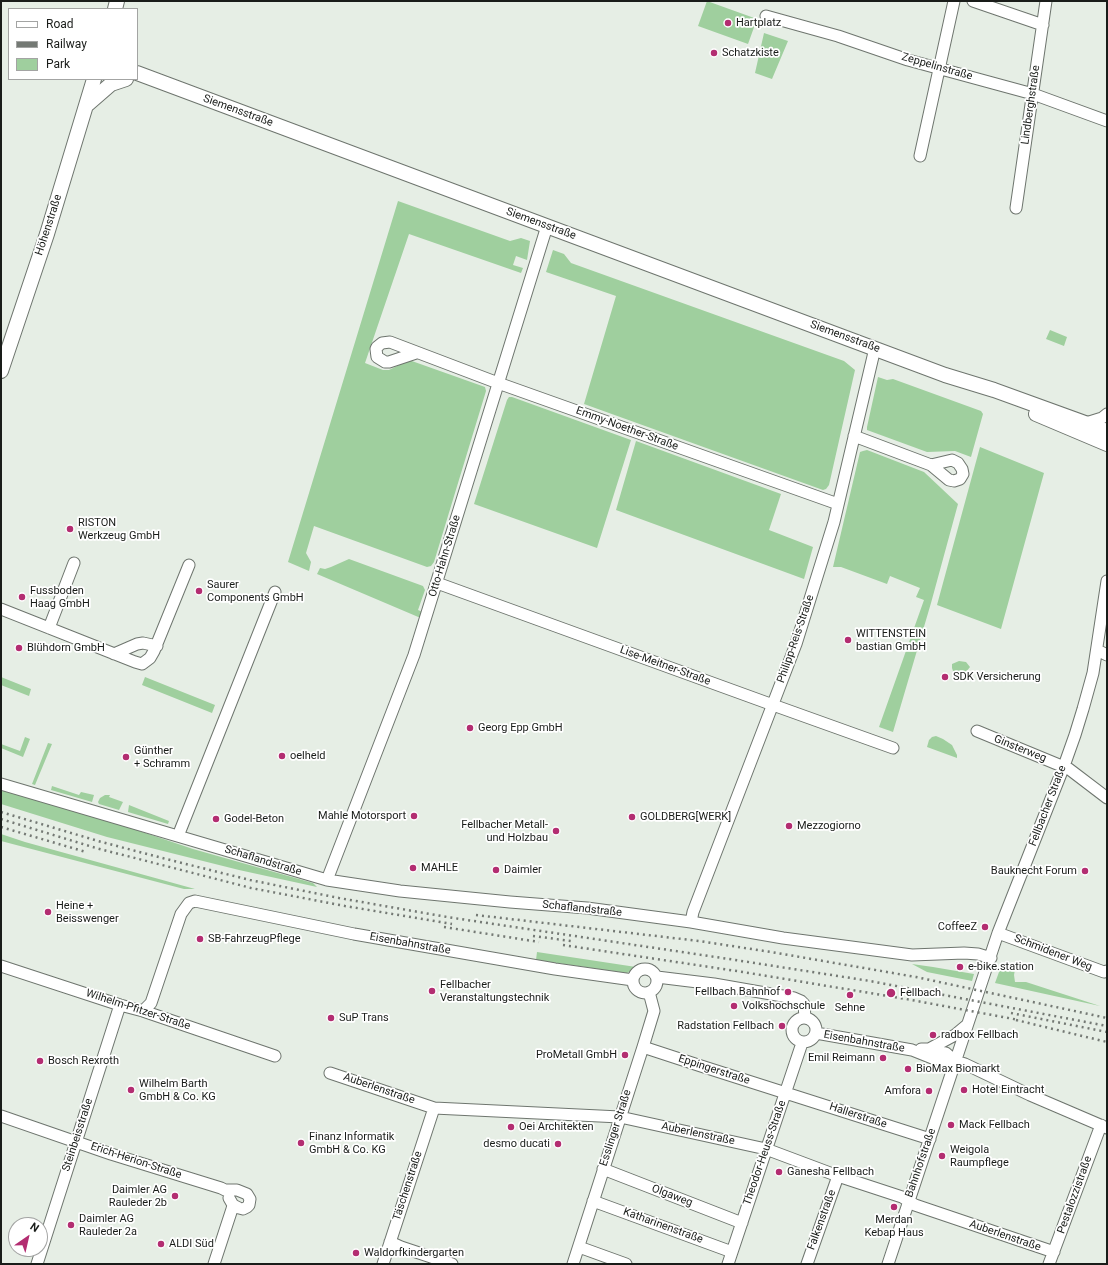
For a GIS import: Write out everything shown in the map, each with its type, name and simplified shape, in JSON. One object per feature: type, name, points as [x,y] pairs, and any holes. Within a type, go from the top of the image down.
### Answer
[{"type":"main road","name":"Siemensstraße","points":[[138,75],[946,375],[994,390],[1107,431]]},
{"type":"main road","name":"Höhenstraße","points":[[1,371],[47,234],[94,80]]},
{"type":"main road","points":[[87,104],[111,84],[123,80]]},
{"type":"main road","name":"Siemensstraße","points":[[946,375],[966,385],[1107,444]]},
{"type":"street","points":[[920,156],[954,1]]},
{"type":"street","points":[[973,1],[1042,25]]},
{"type":"street","name":"Lindberghstraße","points":[[1016,208],[1046,1]]},
{"type":"street","name":"Zeppelinstraße","points":[[766,16],[818,30],[908,60],[1033,94],[1107,121]]},
{"type":"street","name":"Otto-Hahn-Straße","points":[[327,880],[414,655],[547,226]]},
{"type":"street","name":"Philipp-Reis-Straße","points":[[691,922],[693,912],[796,644],[834,522],[875,348]]},
{"type":"street","name":"Emmy-Noether-Straße","points":[[416,353],[838,504]]},
{"type":"street","points":[[1086,423],[1102,418],[1107,414]]},
{"type":"street","points":[[854,436],[931,465]]},
{"type":"street","points":[[49,628],[74,563]]},
{"type":"street","points":[[1,609],[142,664],[150,658],[157,646],[189,565]]},
{"type":"street","name":"Fellbacher Straße","points":[[955,1061],[998,933],[1064,766],[1102,652],[1107,581]]},
{"type":"street","name":"Lise-Meitner-Straße","points":[[437,583],[773,706],[893,748]]},
{"type":"street","points":[[178,836],[275,592]]},
{"type":"street","points":[[114,654],[137,644],[143,643],[157,646]]},
{"type":"street","name":"Ginsterweg","points":[[977,731],[1064,766],[1107,798]]},
{"type":"street","name":"Schaflandstraße","points":[[1,784],[327,880],[400,891],[588,908],[691,922],[783,938],[912,955],[964,953],[978,954],[990,958]]},
{"type":"street","name":"Eisenbahnstraße","points":[[143,1011],[151,1003],[184,908],[195,900],[354,934],[555,969],[633,980],[636,973],[642,969],[650,969],[657,977],[714,984],[794,998],[804,1004],[805,1018],[814,1022],[817,1030],[811,1041],[802,1043]]},
{"type":"street","name":"Schmidener Weg","points":[[998,933],[1104,972],[1107,971]]},
{"type":"street","name":"Wilhelm-Pfitzer-Straße","points":[[1,966],[120,1005],[143,1011],[275,1056]]},
{"type":"street","points":[[633,980],[638,990],[645,993],[655,988],[657,984],[657,977]]},
{"type":"street","name":"Esslinger Straße","points":[[573,1264],[654,1011],[649,992]]},
{"type":"street","name":"Steinbeisstraße","points":[[37,1264],[120,1005]]},
{"type":"street","points":[[802,1043],[796,1040],[792,1029],[798,1019],[805,1018]]},
{"type":"street","points":[[929,1049],[955,1035],[968,1024]]},
{"type":"street","name":"Eisenbahnstraße","points":[[816,1033],[912,1050],[945,1061],[955,1061]]},
{"type":"street","name":"Theodor-Heuss-Straße","points":[[728,1264],[802,1043]]},
{"type":"street","name":"Eppingerstraße","points":[[643,1046],[785,1093]]},
{"type":"street","name":"Eisenbahnstraße","points":[[912,1050],[929,1049],[946,1053],[955,1061]]},
{"type":"street","points":[[955,1061],[1104,1127]]},
{"type":"street","name":"Bahnhofstraße","points":[[888,1264],[955,1061]]},
{"type":"street","name":"Auberlenstraße","points":[[330,1073],[434,1108],[620,1117],[766,1149],[838,1176],[902,1197],[915,1205],[1054,1252]]},
{"type":"street","name":"Hallerstraße","points":[[785,1093],[930,1139]]},
{"type":"street","name":"Täschenstraße","points":[[383,1264],[434,1108]]},
{"type":"street","name":"Erich-Herion-Straße","points":[[1,1116],[111,1154],[225,1190],[237,1190],[247,1194],[250,1199],[247,1207],[243,1209],[232,1207]]},
{"type":"street","name":"Pestalozzistraße","points":[[1049,1264],[1104,1127]]},
{"type":"street","name":"Olgaweg","points":[[603,1169],[742,1223]]},
{"type":"street","name":"Falkenstraße","points":[[807,1264],[838,1176]]},
{"type":"street","points":[[214,1264],[232,1207],[225,1190]]},
{"type":"street","name":"Katharinenstraße","points":[[593,1201],[732,1252]]},
{"type":"street","points":[[390,1242],[452,1264]]},
{"type":"street","points":[[579,1247],[626,1264]]},
{"type":"green space","name":"Hartplatz","points":[[707,1],[757,19],[748,44],[698,26]]},
{"type":"green space","points":[[764,33],[788,41],[772,79],[755,73]]},
{"type":"green space","points":[[398,201],[510,241],[521,238],[530,241],[527,260],[516,256],[513,265],[523,268],[521,273],[409,234],[365,363],[383,370],[389,370],[409,360],[485,387],[486,391],[434,562],[431,566],[427,567],[314,526],[306,553],[311,562],[309,571],[288,562]]},
{"type":"green space","points":[[553,250],[564,254],[571,263],[844,361],[855,370],[829,485],[826,489],[823,490],[584,404],[616,296],[546,272]]},
{"type":"green space","points":[[1050,330],[1067,337],[1064,346],[1046,339]]},
{"type":"green space","points":[[878,377],[887,380],[893,379],[981,411],[983,414],[971,457],[955,451],[927,452],[867,430]]},
{"type":"green space","points":[[509,397],[631,440],[597,548],[474,504]]},
{"type":"green space","points":[[636,441],[781,494],[769,530],[813,547],[804,579],[616,510]]},
{"type":"green space","points":[[980,447],[1044,473],[1001,629],[937,605]]},
{"type":"green space","points":[[867,450],[924,472],[958,504],[893,732],[879,727],[924,600],[916,597],[920,588],[890,576],[887,584],[841,567],[833,567],[860,452]]},
{"type":"green space","points":[[349,559],[423,586],[425,590],[418,610],[425,613],[423,619],[317,574],[320,568],[325,569]]},
{"type":"green space","points":[[959,661],[966,662],[970,667],[963,674],[953,671],[952,668],[952,664]]},
{"type":"green space","points":[[1,677],[31,689],[29,696],[1,685]]},
{"type":"green space","points":[[145,677],[215,705],[212,713],[142,685]]},
{"type":"green space","points":[[936,736],[952,745],[957,758],[927,747],[929,740]]},
{"type":"green space","points":[[25,737],[30,739],[23,757],[1,748],[1,744],[20,751]]},
{"type":"green space","points":[[48,743],[52,744],[35,785],[32,784]]},
{"type":"green space","points":[[52,786],[79,795],[81,792],[94,795],[92,802],[51,790]]},
{"type":"green space","points":[[1,787],[193,849],[313,883],[317,887],[239,870],[107,837],[1,804]]},
{"type":"green space","points":[[105,795],[110,795],[109,797],[123,802],[119,810],[99,804],[98,802],[100,798]]},
{"type":"green space","points":[[129,805],[169,821],[168,824],[128,812]]},
{"type":"green space","points":[[1,834],[195,889],[184,889],[1,841]]},
{"type":"green space","points":[[537,952],[636,967],[627,973],[536,960]]},
{"type":"green space","points":[[912,964],[974,974],[972,981],[927,972]]},
{"type":"green space","points":[[1016,964],[1014,975],[1015,982],[1026,982],[1100,1006],[995,983],[1002,968],[1008,965]]},
{"type":"railway","points":[[1,812],[98,841],[166,859],[250,880],[339,898],[447,917],[870,981],[1107,1026]]},
{"type":"railway","points":[[1,819],[96,848],[251,888],[452,924]]},
{"type":"railway","points":[[1,827],[86,852]]},
{"type":"railway","points":[[476,915],[699,941],[771,952],[916,977],[1107,1018]]},
{"type":"railway","points":[[444,927],[539,942]]},
{"type":"railway","points":[[533,936],[571,941]]},
{"type":"railway","points":[[563,945],[743,972],[906,999],[1019,1020]]},
{"type":"railway","points":[[1011,1013],[1107,1032]]},
{"type":"railway","points":[[1016,1020],[1107,1042]]},
{"type":"place","name":"Hartplatz","points":[[728,23]]},
{"type":"place","name":"Schatzkiste","points":[[714,53]]},
{"type":"place","name":"RISTON Werkzeug GmbH","points":[[70,529]]},
{"type":"place","name":"Saurer Components GmbH","points":[[199,591]]},
{"type":"place","name":"Fussboden Haag GmbH","points":[[22,597]]},
{"type":"place","name":"WITTENSTEIN bastian GmbH","points":[[848,640]]},
{"type":"place","name":"Blühdorn GmbH","points":[[19,648]]},
{"type":"place","name":"SDK Versicherung","points":[[945,677]]},
{"type":"place","name":"Georg Epp GmbH","points":[[470,728]]},
{"type":"place","name":"oelheld","points":[[282,756]]},
{"type":"place","name":"Günther + Schramm","points":[[126,757]]},
{"type":"place","name":"Mahle Motorsport","points":[[414,816]]},
{"type":"place","name":"GOLDBERG[WERK]","points":[[632,817]]},
{"type":"place","name":"Godel-Beton","points":[[216,819]]},
{"type":"place","name":"Mezzogiorno","points":[[789,826]]},
{"type":"place","name":"Fellbacher Metall- und Holzbau","points":[[556,831]]},
{"type":"place","name":"MAHLE","points":[[413,868]]},
{"type":"place","name":"Daimler","points":[[496,870]]},
{"type":"place","name":"Bauknecht Forum","points":[[1085,871]]},
{"type":"place","name":"Heine + Beisswenger","points":[[48,912]]},
{"type":"place","name":"CoffeeZ","points":[[985,927]]},
{"type":"place","name":"SB-FahrzeugPflege","points":[[200,939]]},
{"type":"place","name":"e-bike.station","points":[[960,967]]},
{"type":"place","name":"Fellbacher Veranstaltungstechnik","points":[[432,991]]},
{"type":"place","name":"Fellbach Bahnhof","points":[[788,992]]},
{"type":"place","name":"Fellbach","points":[[891,993]]},
{"type":"place","name":"Sehne","points":[[850,995]]},
{"type":"place","name":"Volkshochschule","points":[[734,1006]]},
{"type":"place","name":"SuP Trans","points":[[331,1018]]},
{"type":"place","name":"Radstation Fellbach","points":[[782,1026]]},
{"type":"place","name":"radbox Fellbach","points":[[933,1035]]},
{"type":"place","name":"ProMetall GmbH","points":[[625,1055]]},
{"type":"place","name":"Emil Reimann","points":[[883,1058]]},
{"type":"place","name":"Bosch Rexroth","points":[[40,1061]]},
{"type":"place","name":"BioMax Biomarkt","points":[[908,1069]]},
{"type":"place","name":"Wilhelm Barth GmbH & Co. KG","points":[[131,1090]]},
{"type":"place","name":"Hotel Eintracht","points":[[964,1090]]},
{"type":"place","name":"Amfora","points":[[929,1091]]},
{"type":"place","name":"Mack Fellbach","points":[[951,1125]]},
{"type":"place","name":"Oei Architekten","points":[[511,1127]]},
{"type":"place","name":"Finanz Informatik GmbH & Co. KG","points":[[301,1143]]},
{"type":"place","name":"desmo ducati","points":[[558,1144]]},
{"type":"place","name":"Weigola Raumpflege","points":[[942,1156]]},
{"type":"place","name":"Ganesha Fellbach","points":[[779,1172]]},
{"type":"place","name":"Daimler AG Rauleder 2b","points":[[175,1196]]},
{"type":"place","name":"Merdan Kebap Haus","points":[[894,1207]]},
{"type":"place","name":"Daimler AG Rauleder 2a","points":[[71,1225]]},
{"type":"place","name":"ALDI Süd","points":[[161,1244]]},
{"type":"place","name":"Waldorfkindergarten","points":[[356,1253]]}]
